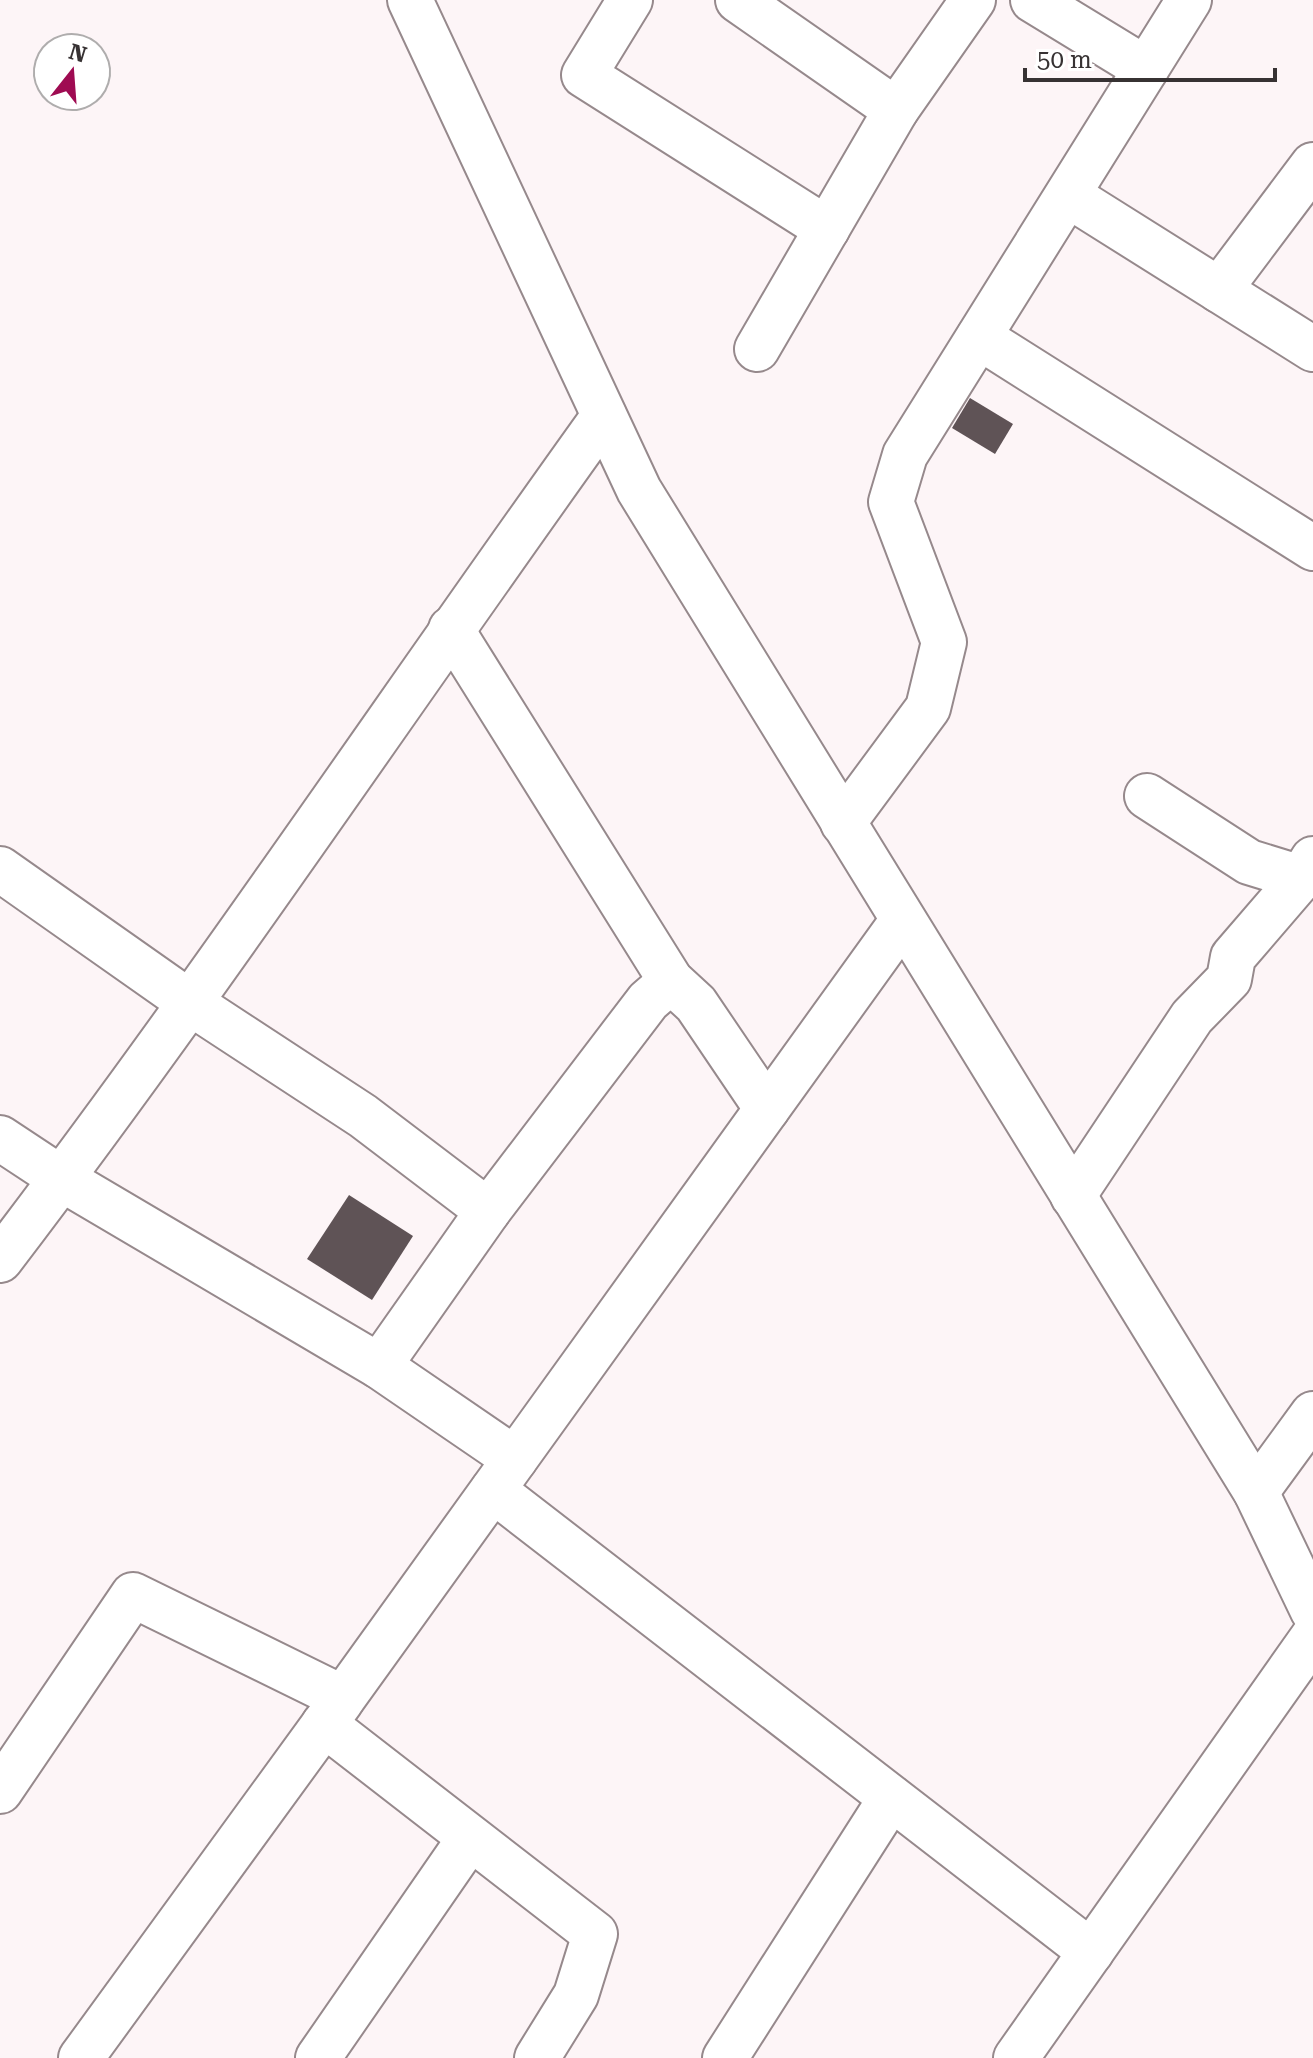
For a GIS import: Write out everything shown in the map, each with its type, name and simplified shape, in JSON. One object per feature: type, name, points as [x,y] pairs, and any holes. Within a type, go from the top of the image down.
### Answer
[{"type":"street","points":[[410,0],[639,490],[1256,1492],[1313,1611]]},
{"type":"street","points":[[630,0],[584,75],[827,229]]},
{"type":"street","points":[[738,0],[896,110]]},
{"type":"street","points":[[757,349],[896,110],[973,0]]},
{"type":"street","points":[[1033,0],[1146,69]]},
{"type":"street","points":[[843,823],[928,708],[944,642],[891,502],[905,455],[1189,0]]},
{"type":"street","points":[[1219,290],[1313,165]]},
{"type":"street","points":[[1068,195],[1313,349]]},
{"type":"street","points":[[979,337],[1313,548]]},
{"type":"street","points":[[0,1260],[189,1002],[604,416]]},
{"type":"street","points":[[451,629],[671,981],[696,1004],[767,1109]]},
{"type":"street","points":[[1147,796],[1249,862],[1307,869]]},
{"type":"street","points":[[0,869],[189,1002],[363,1116],[488,1211]]},
{"type":"street","points":[[1073,1196],[1192,1017],[1229,979],[1233,957],[1307,869]]},
{"type":"street","points":[[81,2058],[903,920]]},
{"type":"street","points":[[379,1366],[488,1211],[648,1001],[671,981]]},
{"type":"street","points":[[0,1138],[62,1179],[379,1366],[891,1798],[1091,1952]]},
{"type":"street","points":[[1256,1492],[1313,1414]]},
{"type":"street","points":[[0,1791],[133,1595],[334,1711],[470,1838],[595,1934],[576,1995],[537,2058]]},
{"type":"street","points":[[1016,2058],[1313,1637]]},
{"type":"street","points":[[725,2058],[891,1798]]},
{"type":"street","points":[[318,2058],[470,1838]]},
{"type":"building","points":[[970,398],[1013,424],[995,454],[952,428]]},
{"type":"building","points":[[349,1195],[413,1236],[372,1300],[307,1259]]}]
